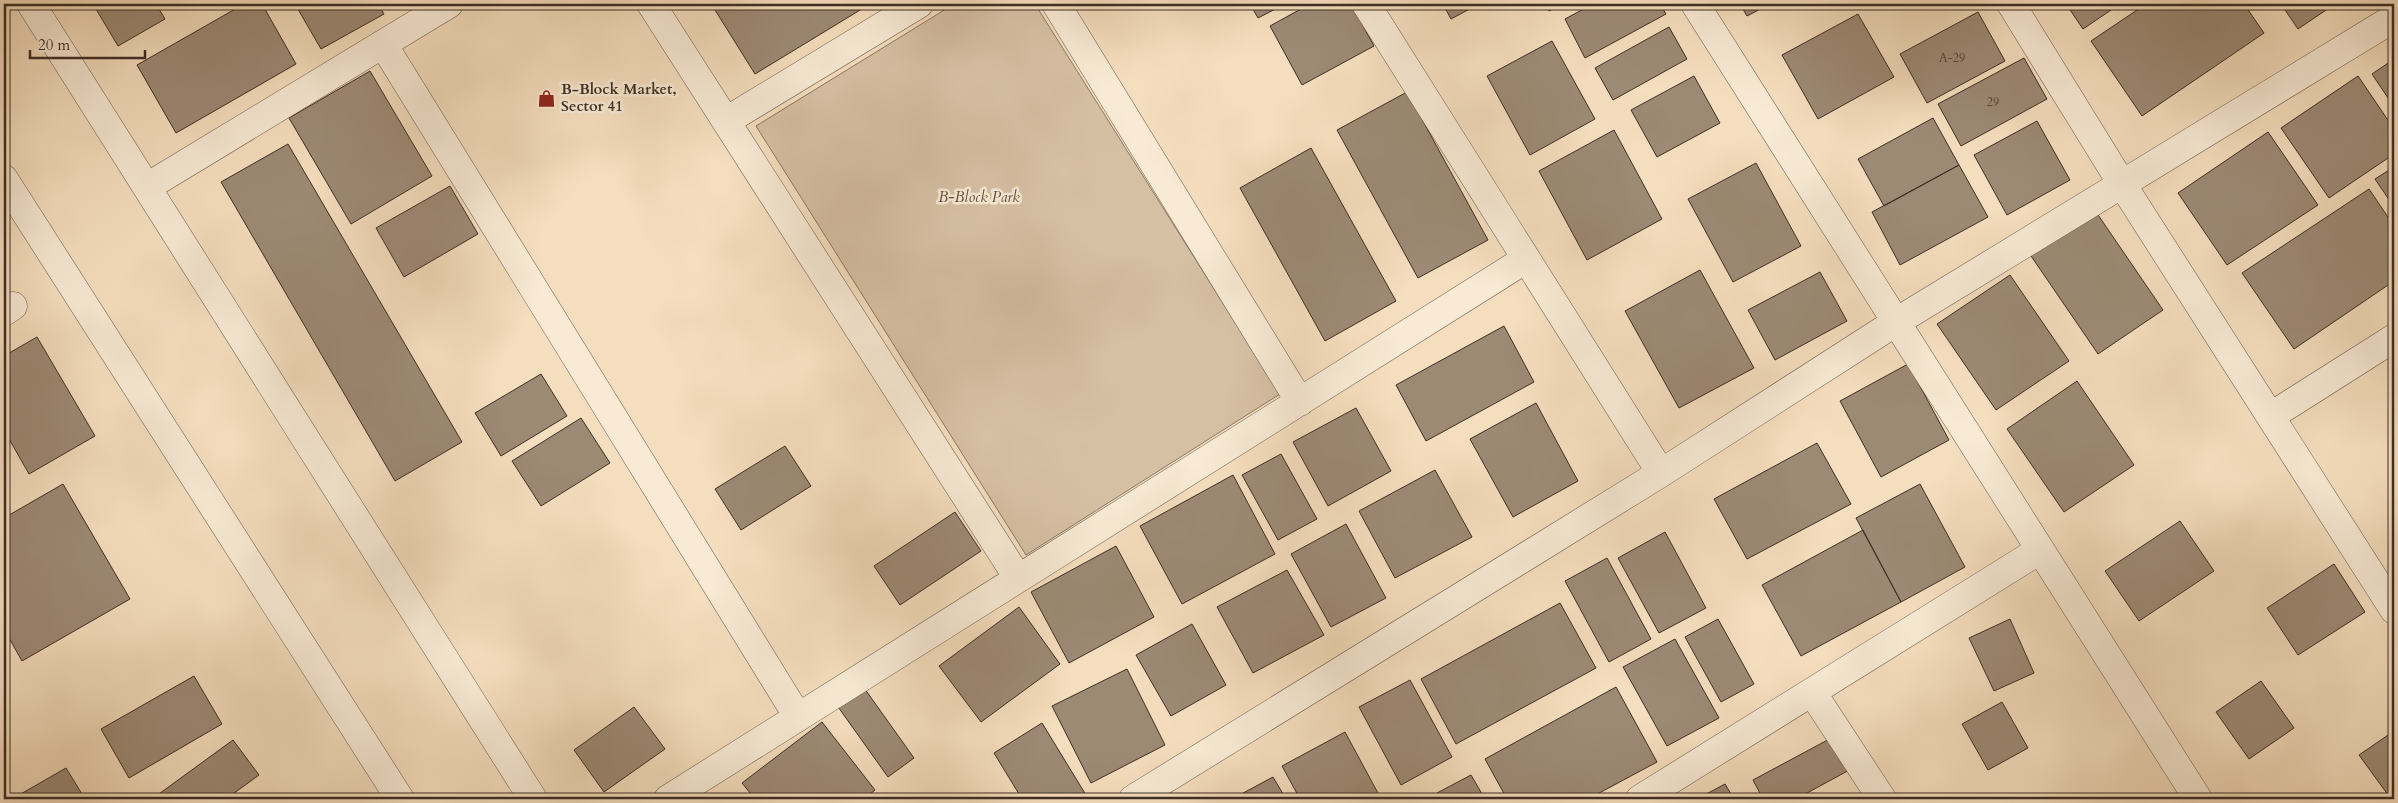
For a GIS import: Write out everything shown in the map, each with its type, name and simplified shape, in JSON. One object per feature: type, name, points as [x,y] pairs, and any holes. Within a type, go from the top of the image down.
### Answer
[{"type":"street","points":[[31,4],[533,799]]},
{"type":"street","points":[[147,187],[449,4]]},
{"type":"street","points":[[651,4],[1018,578]]},
{"type":"street","points":[[726,121],[919,4]]},
{"type":"street","points":[[1056,4],[1300,402]]},
{"type":"street","points":[[1366,4],[1661,473]]},
{"type":"street","points":[[1695,4],[2198,799]]},
{"type":"street","points":[[2010,4],[2122,184],[2394,610]]},
{"type":"street","points":[[1133,799],[1661,473],[1896,322],[2394,18]]},
{"type":"street","points":[[383,44],[798,718]]},
{"type":"street","points":[[4,179],[400,799]]},
{"type":"street","points":[[668,799],[1526,259]]},
{"type":"street","points":[[2271,416],[2394,338]]},
{"type":"street","points":[[1640,799],[2040,550]]},
{"type":"street","points":[[1812,692],[1882,799]]},
{"type":"green space","name":"B-Block Park","points":[[954,4],[1035,4],[1280,394],[1026,555],[756,126]]},
{"type":"building","points":[[93,4],[156,4],[165,19],[118,46]]},
{"type":"building","points":[[244,4],[262,4],[296,64],[176,133],[137,65]]},
{"type":"building","points":[[295,4],[378,4],[384,14],[321,49]]},
{"type":"building","points":[[725,4],[870,4],[755,74],[715,10]]},
{"type":"building","points":[[1250,4],[1285,4],[1258,18]]},
{"type":"building","points":[[1310,4],[1351,4],[1374,46],[1302,85],[1270,26]]},
{"type":"building","points":[[1443,4],[1479,4],[1451,19]]},
{"type":"building","points":[[1545,4],[1562,4],[1549,11]]},
{"type":"building","points":[[1593,4],[1660,4],[1666,14],[1585,58],[1565,19]]},
{"type":"building","points":[[1740,4],[1770,4],[1747,16]]},
{"type":"building","points":[[2066,4],[2111,4],[2114,8],[2083,29]]},
{"type":"building","points":[[2146,4],[2244,4],[2264,33],[2142,116],[2091,41]]},
{"type":"building","points":[[2281,4],[2335,4],[2298,29]]},
{"type":"building","points":[[1978,12],[2005,61],[1927,103],[1900,54]]},
{"type":"building","points":[[1858,14],[1894,77],[1818,119],[1782,55]]},
{"type":"building","points":[[1669,27],[1687,59],[1613,100],[1595,68]]},
{"type":"building","points":[[1552,41],[1595,119],[1530,155],[1487,76]]},
{"type":"building","points":[[2024,58],[2047,99],[1961,146],[1938,104]]},
{"type":"building","points":[[2394,59],[2394,107],[2372,74]]},
{"type":"building","points":[[370,71],[432,176],[351,224],[289,118]]},
{"type":"building","points":[[1694,76],[1720,123],[1657,157],[1631,110]]},
{"type":"building","points":[[2358,76],[2394,129],[2394,154],[2329,198],[2281,128]]},
{"type":"building","points":[[1407,92],[1488,240],[1418,278],[1337,130]]},
{"type":"building","points":[[1933,118],[1959,165],[1884,206],[1858,159]]},
{"type":"building","points":[[2037,121],[2070,180],[2007,215],[1974,155]]},
{"type":"building","points":[[1614,130],[1662,219],[1587,260],[1539,171]]},
{"type":"building","points":[[2268,132],[2318,205],[2227,265],[2178,193]]},
{"type":"building","points":[[288,144],[462,442],[395,481],[221,182]]},
{"type":"building","points":[[1311,148],[1396,301],[1325,341],[1240,188]]},
{"type":"building","points":[[1756,163],[1801,246],[1733,282],[1688,199]]},
{"type":"building","points":[[1959,165],[1988,217],[1900,265],[1872,212]]},
{"type":"building","points":[[2394,167],[2394,207],[2375,179]]},
{"type":"building","points":[[450,186],[478,234],[404,277],[376,228]]},
{"type":"building","points":[[2369,189],[2394,226],[2394,281],[2294,349],[2242,273]]},
{"type":"building","points":[[2094,209],[2163,310],[2098,354],[2029,253]]},
{"type":"building","points":[[1700,270],[1754,368],[1679,408],[1625,311]]},
{"type":"building","points":[[1820,272],[1847,321],[1775,360],[1748,310]]},
{"type":"building","points":[[2010,275],[2069,361],[1996,410],[1937,324]]},
{"type":"building","points":[[1504,326],[1534,382],[1426,441],[1396,385]]},
{"type":"building","points":[[37,337],[95,436],[29,474],[4,430],[4,356]]},
{"type":"building","points":[[1908,364],[1949,440],[1881,477],[1840,401]]},
{"type":"building","points":[[541,374],[567,416],[501,456],[475,413]]},
{"type":"building","points":[[2077,381],[2134,465],[2064,512],[2007,429]]},
{"type":"building","points":[[1536,403],[1578,481],[1513,517],[1470,439]]},
{"type":"building","points":[[1356,408],[1391,471],[1328,506],[1293,442]]},
{"type":"building","points":[[581,418],[610,463],[541,506],[512,461]]},
{"type":"building","points":[[1817,443],[1851,504],[1747,559],[1714,499]]},
{"type":"building","points":[[785,446],[811,486],[741,530],[715,489]]},
{"type":"building","points":[[1281,454],[1317,519],[1278,540],[1242,475]]},
{"type":"building","points":[[1435,470],[1472,537],[1395,578],[1359,511]]},
{"type":"building","points":[[1233,475],[1275,554],[1182,604],[1140,526]]},
{"type":"building","points":[[63,484],[130,599],[22,661],[4,629],[4,518]]},
{"type":"building","points":[[1920,484],[1965,567],[1901,602],[1856,518]]},
{"type":"building","points":[[955,512],[981,551],[900,605],[874,566]]},
{"type":"building","points":[[2180,521],[2214,571],[2139,621],[2105,571]]},
{"type":"building","points":[[1346,524],[1386,598],[1331,627],[1291,554]]},
{"type":"building","points":[[1863,530],[1901,602],[1801,656],[1762,585]]},
{"type":"building","points":[[1665,532],[1706,608],[1659,633],[1618,558]]},
{"type":"building","points":[[1116,546],[1154,617],[1069,663],[1031,592]]},
{"type":"building","points":[[1607,558],[1651,639],[1609,662],[1565,581]]},
{"type":"building","points":[[2334,564],[2365,612],[2298,655],[2267,608]]},
{"type":"building","points":[[1287,570],[1324,635],[1253,673],[1217,607]]},
{"type":"building","points":[[1560,603],[1596,668],[1456,744],[1421,679]]},
{"type":"building","points":[[1019,607],[1060,664],[981,722],[939,666]]},
{"type":"building","points":[[1718,619],[1754,684],[1721,702],[1685,637]]},
{"type":"building","points":[[2010,619],[2034,673],[1994,691],[1969,638]]},
{"type":"building","points":[[1192,624],[1226,685],[1171,716],[1136,655]]},
{"type":"building","points":[[1675,639],[1719,718],[1667,746],[1623,667]]},
{"type":"building","points":[[1127,669],[1165,745],[1091,783],[1052,706]]},
{"type":"building","points":[[194,676],[222,724],[129,778],[101,729]]},
{"type":"building","points":[[1410,680],[1452,757],[1401,785],[1359,707]]},
{"type":"building","points":[[2261,681],[2294,728],[2249,759],[2216,712]]},
{"type":"building","points":[[862,685],[914,758],[888,777],[836,704]]},
{"type":"building","points":[[1616,687],[1657,762],[1588,799],[1507,799],[1485,759]]},
{"type":"building","points":[[2002,702],[2028,748],[1988,770],[1962,724]]},
{"type":"building","points":[[634,707],[665,749],[604,792],[574,750]]},
{"type":"building","points":[[822,722],[875,790],[864,799],[755,799],[742,783]]},
{"type":"building","points":[[1042,723],[1086,795],[1080,799],[1022,799],[994,753]]},
{"type":"building","points":[[2394,731],[2394,799],[2391,799],[2359,755]]},
{"type":"building","points":[[1345,732],[1379,795],[1371,799],[1300,799],[1282,766]]},
{"type":"building","points":[[1835,736],[1853,768],[1796,799],[1763,799],[1753,780]]},
{"type":"building","points":[[233,740],[259,775],[226,799],[152,799]]},
{"type":"building","points":[[66,768],[85,799],[12,799]]},
{"type":"building","points":[[1471,775],[1485,799],[1440,799],[1437,793]]},
{"type":"building","points":[[1273,777],[1286,799],[1232,799]]},
{"type":"building","points":[[1725,784],[1734,799],[1697,799]]},
{"type":"place","name":"B-Block Market, Sector 41","points":[[547,98]]}]
